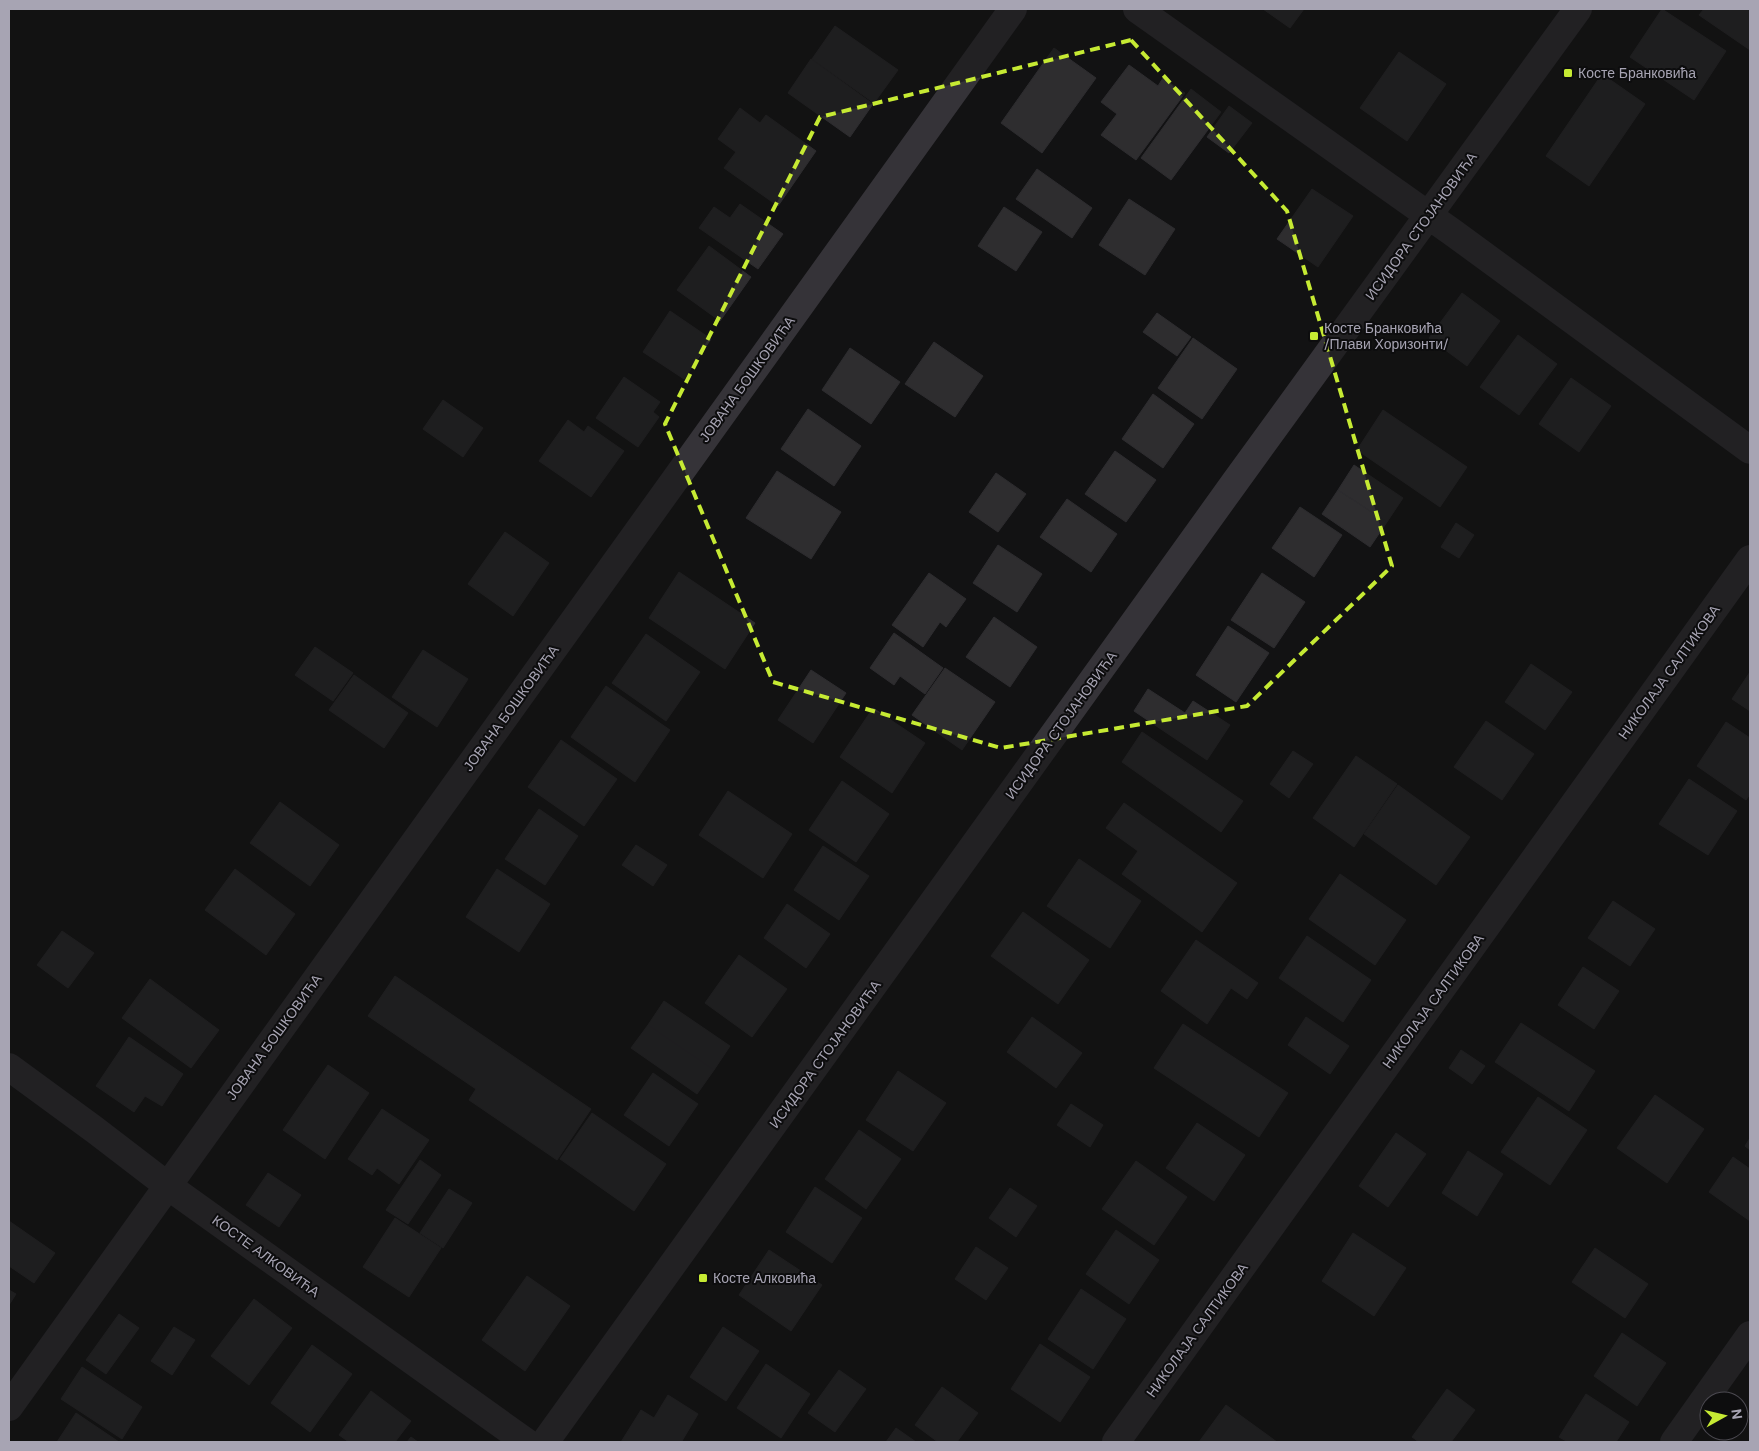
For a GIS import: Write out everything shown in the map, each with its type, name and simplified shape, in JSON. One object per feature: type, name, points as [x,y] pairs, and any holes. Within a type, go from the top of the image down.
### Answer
[{"type":"street","name":"ЈОВАНА БОШКОВИЋА","points":[[9,1407],[1013,9]]},
{"type":"street","points":[[1137,9],[1429,216],[1750,450]]},
{"type":"street","name":"ИСИДОРА СТОЈАНОВИЋА","points":[[545,1442],[1578,9]]},
{"type":"street","name":"НИКОЛАЈА САЛТИКОВА","points":[[1116,1442],[1750,559]]},
{"type":"street","name":"КОСТЕ АЛКОВИЋА","points":[[9,1067],[168,1186],[526,1442]]},
{"type":"street","points":[[1674,1442],[1750,1336]]},
{"type":"highlighted area","points":[[1131,40],[1287,211],[1392,566],[1247,706],[1001,748],[773,682],[665,424],[820,117]]},
{"type":"building","points":[[1263,9],[1304,9],[1290,28]]},
{"type":"building","points":[[1662,9],[1726,51],[1694,100],[1630,57]]},
{"type":"building","points":[[1704,9],[1750,9],[1750,50],[1699,15]]},
{"type":"building","points":[[835,26],[898,70],[874,103],[812,59]]},
{"type":"building","points":[[1054,48],[1096,78],[1042,153],[1001,123]]},
{"type":"building","points":[[1399,52],[1446,84],[1407,141],[1360,108]]},
{"type":"building","points":[[811,59],[873,104],[850,137],[788,93]]},
{"type":"building","points":[[1129,65],[1158,86],[1163,78],[1185,93],[1136,160],[1101,135],[1117,114],[1101,102]]},
{"type":"building","points":[[1602,74],[1645,104],[1589,186],[1546,156]]},
{"type":"building","points":[[1191,89],[1221,112],[1171,180],[1141,158]]},
{"type":"building","points":[[1229,106],[1252,123],[1229,153],[1207,137]]},
{"type":"building","points":[[740,108],[760,123],[766,115],[816,151],[778,206],[724,168],[736,152],[718,139]]},
{"type":"building","points":[[1037,169],[1092,208],[1072,238],[1016,199]]},
{"type":"building","points":[[1312,189],[1353,216],[1318,267],[1277,239]]},
{"type":"building","points":[[1129,199],[1175,229],[1145,275],[1099,245]]},
{"type":"building","points":[[740,204],[783,234],[758,269],[699,228],[714,207],[730,218]]},
{"type":"building","points":[[1004,207],[1042,232],[1016,271],[978,246]]},
{"type":"building","points":[[709,246],[751,277],[720,321],[677,290]]},
{"type":"building","points":[[1462,293],[1500,321],[1467,366],[1429,338]]},
{"type":"building","points":[[670,311],[711,339],[684,379],[643,352]]},
{"type":"building","points":[[1157,313],[1191,337],[1177,356],[1143,332]]},
{"type":"building","points":[[1518,335],[1557,364],[1519,415],[1480,387]]},
{"type":"building","points":[[1193,338],[1237,369],[1202,419],[1158,388]]},
{"type":"building","points":[[934,342],[983,376],[955,417],[905,384]]},
{"type":"building","points":[[850,348],[900,382],[871,424],[822,390]]},
{"type":"building","points":[[624,377],[660,402],[653,412],[659,417],[638,447],[596,418]]},
{"type":"building","points":[[1571,378],[1611,406],[1579,452],[1539,424]]},
{"type":"building","points":[[1153,394],[1194,424],[1163,468],[1122,439]]},
{"type":"building","points":[[443,400],[483,428],[463,457],[423,429]]},
{"type":"building","points":[[808,409],[861,446],[834,486],[781,449]]},
{"type":"building","points":[[1383,410],[1467,467],[1440,507],[1357,450]]},
{"type":"building","points":[[568,420],[584,432],[588,426],[624,451],[591,497],[539,461]]},
{"type":"building","points":[[1115,451],[1156,480],[1126,522],[1085,494]]},
{"type":"building","points":[[1354,465],[1403,498],[1387,522],[1338,490]]},
{"type":"building","points":[[777,471],[841,512],[811,559],[746,518]]},
{"type":"building","points":[[996,473],[1026,494],[998,532],[969,512]]},
{"type":"building","points":[[1338,490],[1387,522],[1370,547],[1322,514]]},
{"type":"building","points":[[1067,499],[1117,534],[1091,572],[1040,537]]},
{"type":"building","points":[[1300,507],[1342,535],[1314,577],[1272,548]]},
{"type":"building","points":[[1456,523],[1474,535],[1459,558],[1441,547]]},
{"type":"building","points":[[505,532],[549,563],[513,616],[468,584]]},
{"type":"building","points":[[998,545],[1042,574],[1017,612],[973,583]]},
{"type":"building","points":[[679,572],[755,623],[725,669],[649,618]]},
{"type":"building","points":[[929,573],[966,599],[946,627],[940,622],[923,647],[892,625]]},
{"type":"building","points":[[1262,573],[1305,602],[1274,648],[1231,620]]},
{"type":"building","points":[[994,617],[1037,647],[1010,687],[966,657]]},
{"type":"building","points":[[1228,626],[1269,653],[1236,702],[1196,675]]},
{"type":"building","points":[[894,633],[943,668],[925,694],[900,676],[894,685],[870,668]]},
{"type":"building","points":[[646,634],[700,672],[666,721],[612,683]]},
{"type":"building","points":[[315,647],[353,673],[333,701],[295,675]]},
{"type":"building","points":[[423,650],[468,679],[437,727],[392,697]]},
{"type":"building","points":[[1531,664],[1572,692],[1545,730],[1505,702]]},
{"type":"building","points":[[945,668],[995,702],[962,750],[912,715]]},
{"type":"building","points":[[811,670],[846,693],[813,743],[778,720]]},
{"type":"building","points":[[1750,672],[1750,711],[1732,699]]},
{"type":"building","points":[[354,675],[408,713],[384,748],[329,710]]},
{"type":"building","points":[[606,686],[670,730],[635,782],[571,737]]},
{"type":"building","points":[[1148,689],[1185,713],[1193,701],[1230,725],[1207,760],[1134,711]]},
{"type":"building","points":[[873,708],[925,743],[892,793],[840,757]]},
{"type":"building","points":[[1486,721],[1534,754],[1502,800],[1454,767]]},
{"type":"building","points":[[1726,722],[1750,738],[1750,794],[1746,800],[1697,766]]},
{"type":"building","points":[[1142,732],[1243,801],[1221,832],[1122,762]]},
{"type":"building","points":[[561,740],[617,779],[584,826],[528,787]]},
{"type":"building","points":[[1293,751],[1313,764],[1289,798],[1270,784]]},
{"type":"building","points":[[1356,756],[1397,784],[1354,847],[1313,818]]},
{"type":"building","points":[[1689,779],[1737,811],[1708,855],[1659,824]]},
{"type":"building","points":[[842,781],[889,814],[856,862],[809,830]]},
{"type":"building","points":[[1398,785],[1470,837],[1436,885],[1364,834]]},
{"type":"building","points":[[728,791],[792,834],[763,878],[699,835]]},
{"type":"building","points":[[280,802],[339,845],[310,886],[250,843]]},
{"type":"building","points":[[1124,803],[1237,883],[1202,932],[1122,874],[1138,851],[1106,828]]},
{"type":"building","points":[[539,809],[578,836],[545,885],[505,859]]},
{"type":"building","points":[[636,845],[667,865],[653,886],[622,865]]},
{"type":"building","points":[[823,846],[869,876],[839,920],[794,890]]},
{"type":"building","points":[[1079,859],[1141,901],[1110,948],[1047,906]]},
{"type":"building","points":[[235,869],[295,914],[266,955],[205,910]]},
{"type":"building","points":[[497,869],[550,904],[519,952],[466,917]]},
{"type":"building","points":[[1340,874],[1406,920],[1375,965],[1309,919]]},
{"type":"building","points":[[1613,901],[1655,929],[1630,966],[1588,938]]},
{"type":"building","points":[[787,904],[830,934],[806,968],[764,938]]},
{"type":"building","points":[[1023,912],[1089,960],[1058,1004],[991,956]]},
{"type":"building","points":[[62,931],[94,953],[68,988],[37,965]]},
{"type":"building","points":[[1307,936],[1371,980],[1343,1022],[1279,978]]},
{"type":"building","points":[[1196,940],[1258,983],[1247,999],[1231,988],[1207,1024],[1161,991]]},
{"type":"building","points":[[739,955],[787,989],[752,1037],[705,1003]]},
{"type":"building","points":[[1583,967],[1619,991],[1594,1029],[1558,1005]]},
{"type":"building","points":[[395,976],[591,1109],[557,1160],[469,1100],[476,1089],[368,1016]]},
{"type":"building","points":[[150,979],[219,1030],[191,1068],[122,1018]]},
{"type":"building","points":[[664,1001],[730,1046],[714,1070],[648,1025]]},
{"type":"building","points":[[1032,1017],[1082,1053],[1056,1088],[1007,1052]]},
{"type":"building","points":[[1306,1017],[1349,1046],[1330,1074],[1288,1045]]},
{"type":"building","points":[[1521,1023],[1595,1071],[1569,1111],[1495,1062]]},
{"type":"building","points":[[1183,1024],[1288,1093],[1259,1137],[1154,1068]]},
{"type":"building","points":[[648,1025],[714,1070],[697,1094],[631,1048]]},
{"type":"building","points":[[129,1037],[183,1074],[162,1106],[145,1096],[134,1112],[96,1086]]},
{"type":"building","points":[[1461,1050],[1485,1066],[1472,1084],[1449,1068]]},
{"type":"building","points":[[328,1065],[369,1093],[325,1159],[283,1130]]},
{"type":"building","points":[[898,1071],[946,1103],[913,1151],[866,1120]]},
{"type":"building","points":[[653,1073],[698,1104],[669,1146],[624,1115]]},
{"type":"building","points":[[1655,1095],[1704,1129],[1667,1183],[1617,1148]]},
{"type":"building","points":[[1538,1097],[1587,1130],[1550,1185],[1501,1152]]},
{"type":"building","points":[[1071,1104],[1103,1125],[1090,1147],[1057,1125]]},
{"type":"building","points":[[382,1109],[429,1140],[399,1184],[377,1168],[372,1175],[348,1159]]},
{"type":"building","points":[[592,1113],[666,1164],[634,1211],[560,1159]]},
{"type":"building","points":[[1197,1123],[1245,1155],[1214,1201],[1166,1168]]},
{"type":"building","points":[[859,1130],[901,1159],[866,1209],[825,1179]]},
{"type":"building","points":[[1396,1133],[1426,1154],[1388,1207],[1359,1186]]},
{"type":"building","points":[[1750,1138],[1750,1150],[1745,1146]]},
{"type":"building","points":[[1468,1151],[1503,1174],[1477,1216],[1442,1193]]},
{"type":"building","points":[[1733,1157],[1750,1169],[1750,1221],[1709,1192]]},
{"type":"building","points":[[420,1160],[441,1175],[408,1224],[386,1210]]},
{"type":"building","points":[[1136,1161],[1187,1197],[1154,1245],[1102,1209]]},
{"type":"building","points":[[268,1173],[301,1195],[279,1227],[246,1205]]},
{"type":"building","points":[[815,1187],[862,1218],[832,1263],[786,1232]]},
{"type":"building","points":[[1010,1188],[1037,1206],[1016,1237],[989,1218]]},
{"type":"building","points":[[449,1189],[472,1203],[443,1248],[420,1233]]},
{"type":"building","points":[[395,1218],[441,1248],[409,1297],[363,1267]]},
{"type":"building","points":[[9,1221],[55,1253],[34,1283],[9,1266]]},
{"type":"building","points":[[1116,1230],[1159,1260],[1129,1304],[1086,1274]]},
{"type":"building","points":[[1353,1233],[1406,1268],[1374,1316],[1322,1281]]},
{"type":"building","points":[[976,1247],[1008,1268],[986,1300],[955,1279]]},
{"type":"building","points":[[1595,1248],[1648,1284],[1625,1318],[1572,1282]]},
{"type":"building","points":[[769,1250],[822,1285],[791,1331],[739,1295]]},
{"type":"building","points":[[527,1276],[570,1306],[525,1371],[482,1340]]},
{"type":"building","points":[[1081,1289],[1126,1319],[1093,1369],[1048,1339]]},
{"type":"building","points":[[9,1290],[16,1294],[9,1305]]},
{"type":"building","points":[[254,1299],[292,1328],[249,1385],[211,1356]]},
{"type":"building","points":[[119,1314],[139,1328],[106,1374],[86,1360]]},
{"type":"building","points":[[174,1327],[195,1340],[172,1375],[151,1361]]},
{"type":"building","points":[[723,1327],[759,1351],[726,1401],[690,1377]]},
{"type":"building","points":[[1622,1333],[1666,1363],[1637,1406],[1594,1376]]},
{"type":"building","points":[[1040,1344],[1090,1377],[1060,1422],[1011,1389]]},
{"type":"building","points":[[312,1345],[352,1374],[310,1432],[271,1403]]},
{"type":"building","points":[[766,1364],[810,1394],[781,1438],[737,1408]]},
{"type":"building","points":[[82,1367],[142,1407],[122,1439],[61,1399]]},
{"type":"building","points":[[839,1370],[866,1389],[835,1432],[808,1413]]},
{"type":"building","points":[[942,1387],[978,1413],[957,1442],[938,1442],[915,1425]]},
{"type":"building","points":[[1447,1389],[1475,1410],[1451,1442],[1419,1442],[1412,1437]]},
{"type":"building","points":[[371,1391],[411,1421],[395,1442],[349,1442],[339,1435]]},
{"type":"building","points":[[1586,1394],[1629,1422],[1616,1442],[1568,1442],[1559,1437]]},
{"type":"building","points":[[668,1395],[698,1414],[682,1441],[685,1442],[621,1442],[641,1410],[654,1418]]},
{"type":"building","points":[[1226,1405],[1277,1442],[1199,1442]]},
{"type":"building","points":[[76,1413],[119,1442],[57,1442]]},
{"type":"building","points":[[896,1428],[916,1442],[886,1442]]},
{"type":"building","points":[[411,1437],[418,1442],[407,1442]]},
{"type":"place","name":"Косте Бранковића","points":[[1568,73]]},
{"type":"place","name":"Косте Бранковића /Плави Хоризонти/","points":[[1314,336]]},
{"type":"place","name":"Косте Алковића","points":[[703,1278]]}]
